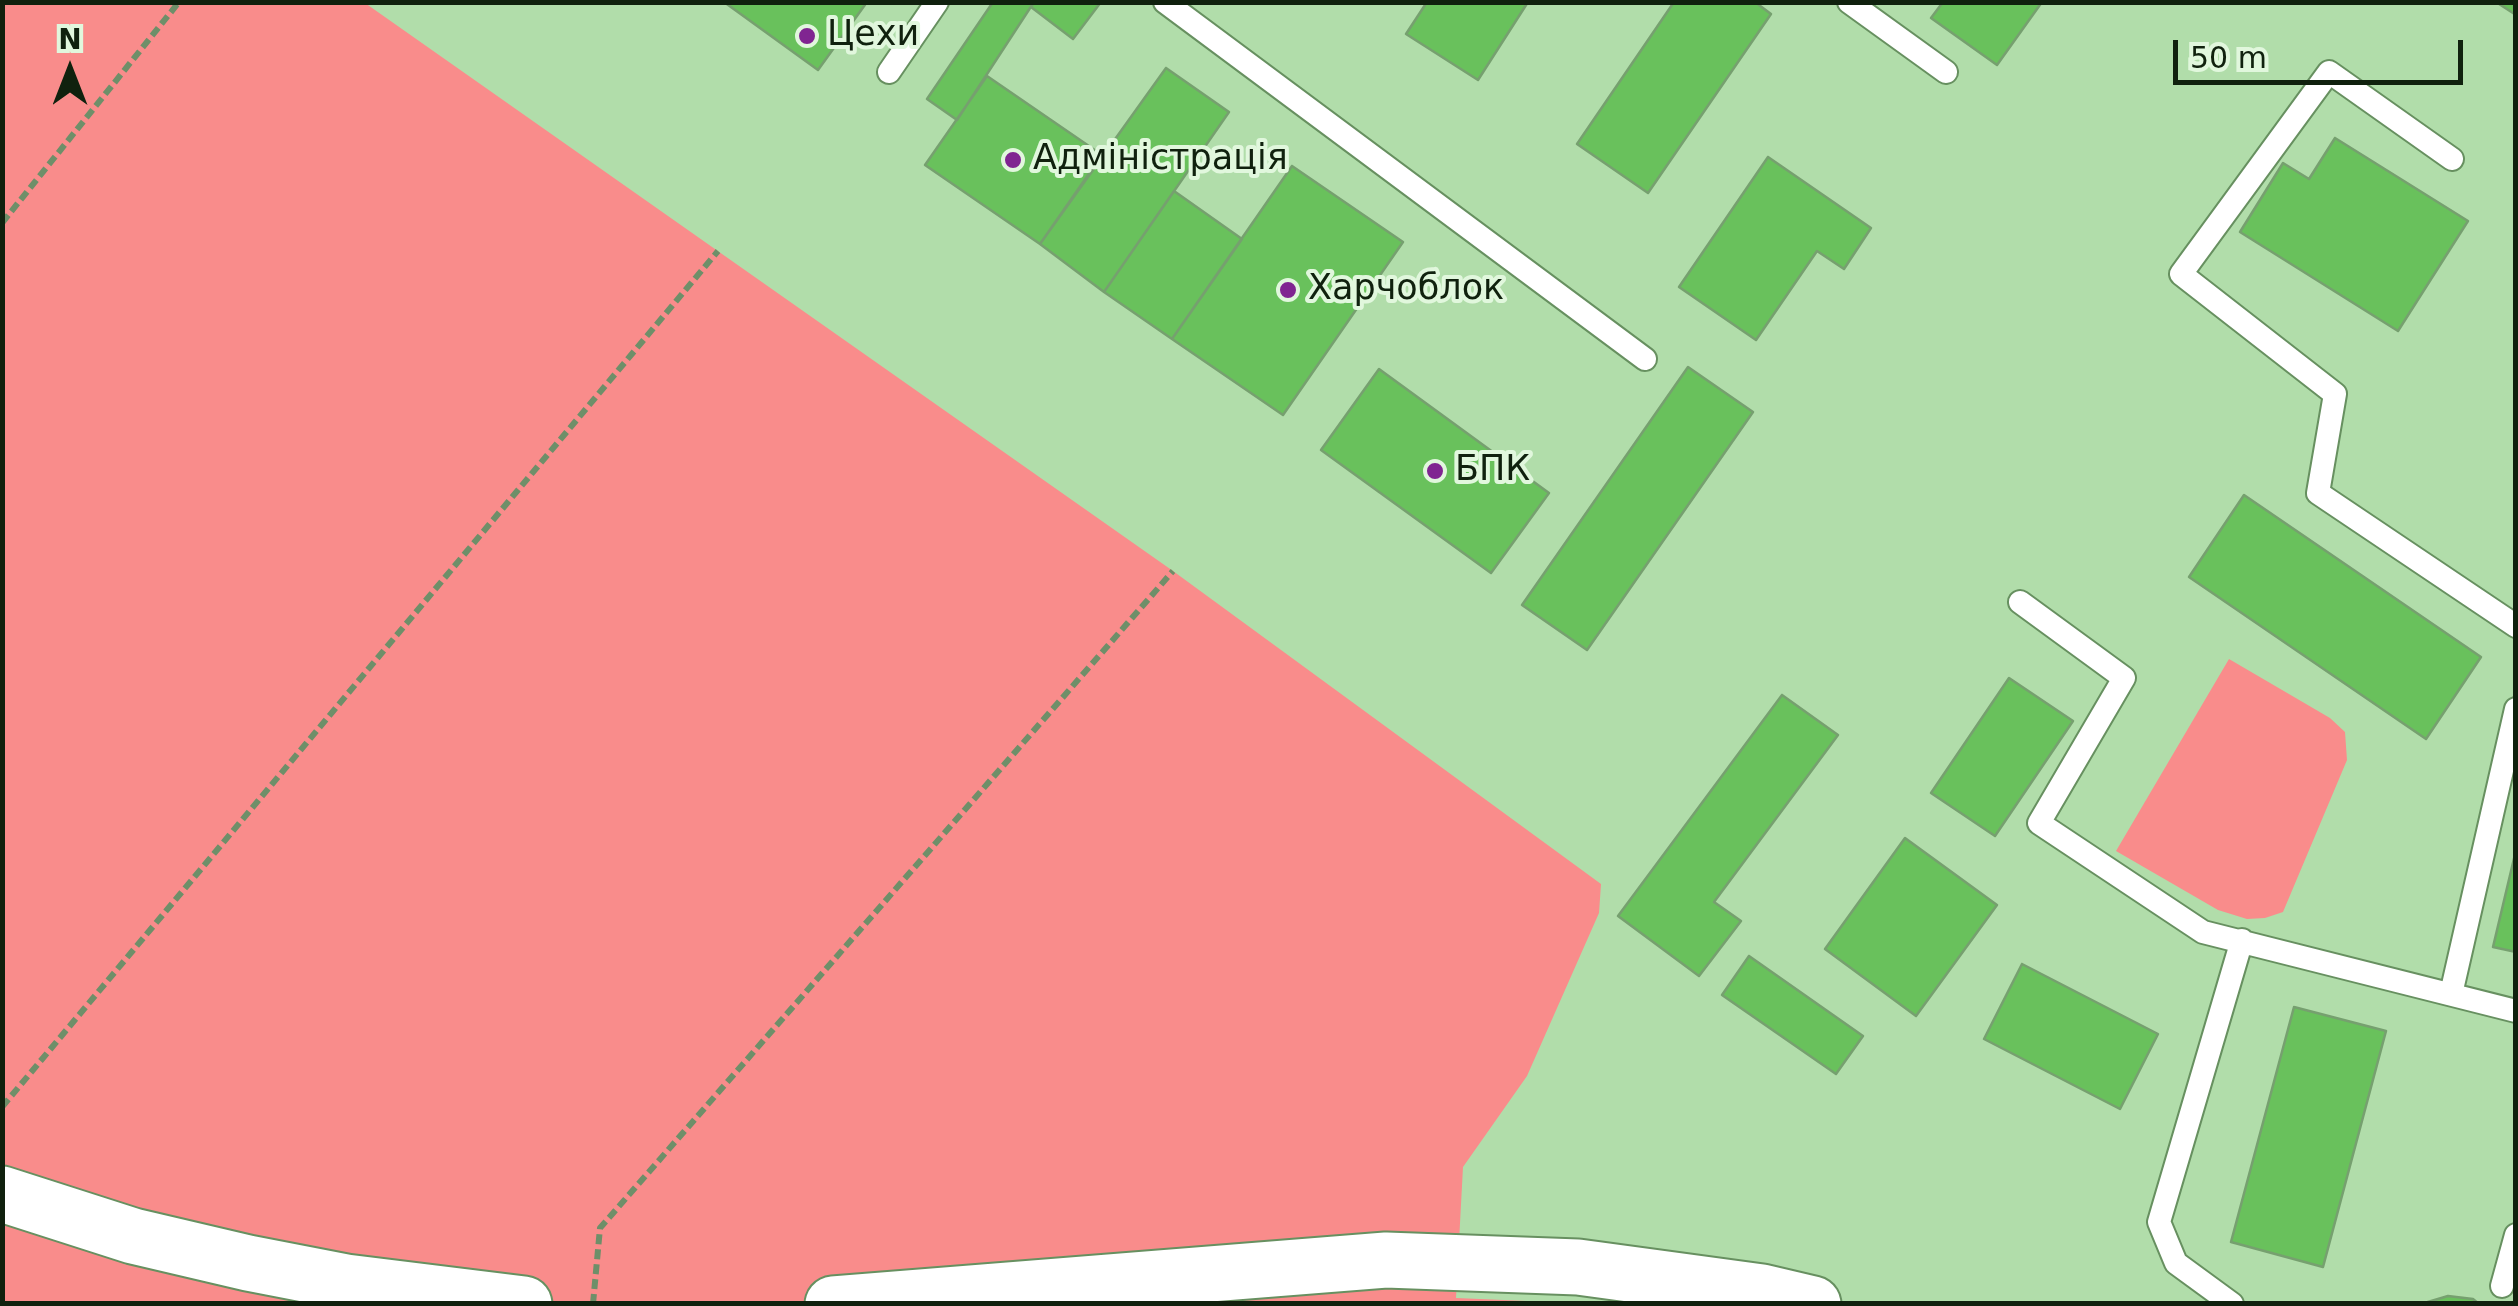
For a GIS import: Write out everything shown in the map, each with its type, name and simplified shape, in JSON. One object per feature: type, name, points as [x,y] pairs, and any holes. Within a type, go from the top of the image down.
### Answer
[{"type":"main road","points":[[2,1194],[133,1236],[248,1263],[346,1282],[524,1304]]},
{"type":"main road","points":[[833,1304],[1386,1260],[1578,1266],[1726,1286],[1813,1304]]},
{"type":"lane","points":[[889,72],[937,2]]},
{"type":"lane","points":[[1166,2],[1645,359]]},
{"type":"lane","points":[[1849,2],[1946,72]]},
{"type":"lane","points":[[2452,159],[2329,72],[2181,274],[2334,394],[2318,493],[2516,626]]},
{"type":"lane","points":[[2020,602],[2124,678],[2039,823],[2204,932],[2516,1011]]},
{"type":"lane","points":[[2451,994],[2516,708]]},
{"type":"lane","points":[[2232,1304],[2176,1263],[2159,1222],[2242,940]]},
{"type":"lane","points":[[2502,1286],[2516,1236]]},
{"type":"path","points":[[2,223],[179,2]]},
{"type":"path","points":[[2,1107],[718,251]]},
{"type":"path","points":[[593,1304],[600,1228],[1173,571]]},
{"type":"shaded area","points":[[3,3],[365,3],[1173,571],[1601,884],[1599,913],[1527,1076],[1463,1167],[1456,1298],[1574,1303],[3,1304]]},
{"type":"shaded area","points":[[2229,659],[2330,718],[2345,732],[2347,760],[2283,912],[2265,918],[2247,919],[2218,910],[2116,851]]},
{"type":"building","name":"Цехи","points":[[724,2],[867,2],[818,70]]},
{"type":"building","points":[[993,2],[1034,2],[957,120],[927,99]]},
{"type":"building","points":[[1034,2],[1101,2],[1073,39],[1031,7]]},
{"type":"building","points":[[1427,2],[1528,2],[1478,80],[1406,34]]},
{"type":"building","points":[[1674,2],[1755,2],[1771,14],[1648,193],[1577,144]]},
{"type":"building","points":[[1943,2],[2042,2],[1997,65],[1931,18]]},
{"type":"building","points":[[2496,2],[2516,2],[2516,15]]},
{"type":"building","points":[[1166,68],[1229,112],[1104,292],[1040,244]]},
{"type":"building","name":"Адміністрація","points":[[987,76],[1102,155],[1040,244],[925,165]]},
{"type":"building","points":[[2335,138],[2468,221],[2398,331],[2240,232],[2283,163],[2309,179]]},
{"type":"building","points":[[1768,157],[1871,228],[1844,269],[1817,251],[1756,340],[1679,287]]},
{"type":"building","name":"Харчоблок","points":[[1292,166],[1403,242],[1283,415],[1172,339]]},
{"type":"building","points":[[1174,191],[1242,239],[1172,339],[1104,292]]},
{"type":"building","points":[[1688,367],[1753,412],[1587,650],[1522,605]]},
{"type":"building","name":"БПК","points":[[1379,369],[1549,493],[1491,573],[1321,450]]},
{"type":"building","points":[[2244,495],[2481,657],[2426,739],[2189,577]]},
{"type":"building","points":[[2009,678],[2073,721],[1995,836],[1931,793]]},
{"type":"building","points":[[1782,695],[1838,735],[1714,902],[1741,921],[1699,976],[1618,916]]},
{"type":"building","points":[[1905,838],[1997,905],[1916,1016],[1825,949]]},
{"type":"building","points":[[2516,850],[2516,952],[2493,947]]},
{"type":"building","points":[[1749,956],[1863,1036],[1836,1074],[1722,995]]},
{"type":"building","points":[[2022,964],[2158,1034],[2120,1109],[1984,1039]]},
{"type":"building","points":[[2294,1007],[2386,1031],[2323,1267],[2231,1242]]},
{"type":"building","points":[[2448,1296],[2473,1299],[2479,1304],[2421,1304]]},
{"type":"place","name":"Цехи","points":[[807,36]]},
{"type":"place","name":"Адміністрація","points":[[1013,160]]},
{"type":"place","name":"Харчоблок","points":[[1288,290]]},
{"type":"place","name":"БПК","points":[[1435,471]]}]
